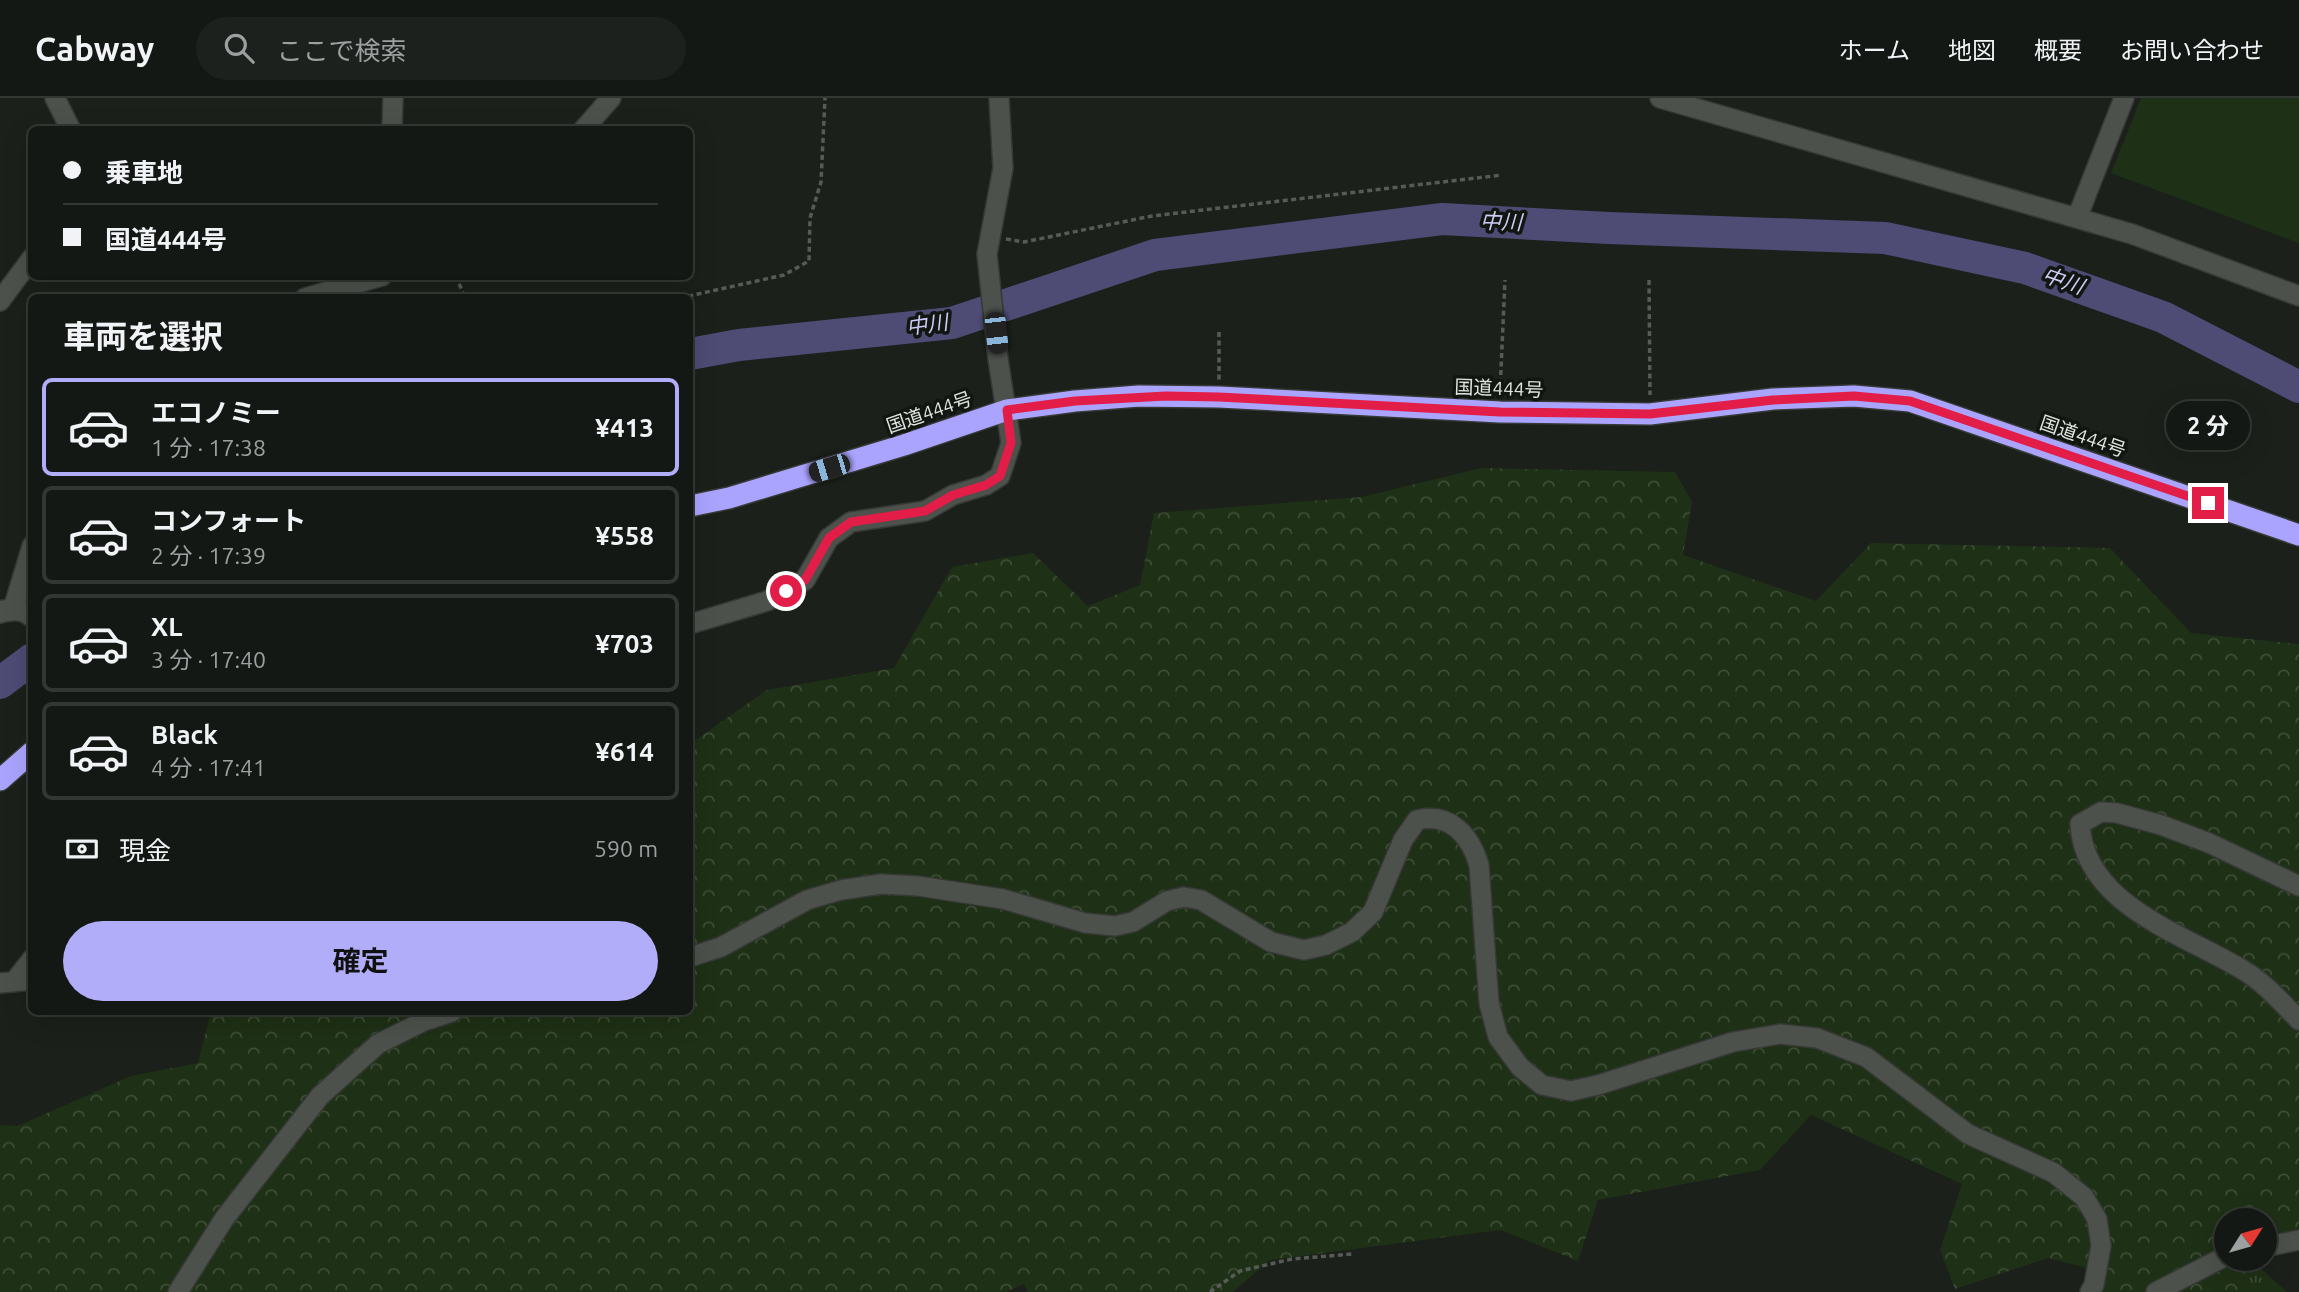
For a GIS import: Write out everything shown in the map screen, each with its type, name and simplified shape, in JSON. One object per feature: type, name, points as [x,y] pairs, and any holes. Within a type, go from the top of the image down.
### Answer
[{"type":"highway","name":"国道444号","points":[[693,505],[742,495],[1007,410],[1139,396],[1219,397],[1500,412],[1650,414],[1787,399],[1854,396],[1910,401],[2299,535]]},
{"type":"highway","points":[[0,780],[28,756]]},
{"type":"street","points":[[55,98],[69,126]]},
{"type":"street","points":[[392,126],[393,98]]},
{"type":"street","points":[[586,126],[611,98]]},
{"type":"street","points":[[693,623],[767,601],[805,580],[829,538],[851,522],[925,511],[953,495],[986,485],[1000,476],[1011,443],[998,359],[989,245],[1003,168],[999,98]]},
{"type":"street","points":[[1660,98],[2132,234],[2299,296]]},
{"type":"street","points":[[2077,218],[2124,98]]},
{"type":"street","points":[[0,301],[28,263]]},
{"type":"street","points":[[319,294],[368,280]]},
{"type":"street","points":[[17,612],[28,564]]},
{"type":"street","points":[[2299,886],[2209,843],[2161,825],[2117,813],[2101,812],[2080,824],[2081,842],[2086,857],[2101,880],[2126,905],[2245,971],[2264,985],[2299,1020]]},
{"type":"street","points":[[693,956],[721,947],[807,900],[841,890],[881,884],[918,886],[1003,899],[1085,923],[1115,926],[1133,922],[1167,901],[1184,897],[1201,901],[1271,942],[1304,950],[1326,945],[1352,932],[1373,912],[1403,840],[1417,820],[1433,816],[1458,828],[1473,846],[1479,865],[1489,1003],[1498,1037],[1520,1068],[1542,1084],[1571,1091],[1598,1086],[1733,1042],[1780,1034],[1817,1038],[1866,1058],[1968,1134],[2054,1173],[2084,1197],[2097,1219],[2101,1246],[2094,1285],[2090,1292]]},
{"type":"street","points":[[15,982],[28,964]]},
{"type":"street","points":[[178,1292],[224,1219],[320,1096],[378,1045],[424,1021],[443,1015]]},
{"type":"street","points":[[2277,1244],[2299,1240]]},
{"type":"street","points":[[2156,1292],[2214,1262]]},
{"type":"path","points":[[693,295],[784,275],[809,261],[810,218],[821,182],[825,98]]},
{"type":"path","points":[[989,245],[1024,242],[1152,216],[1502,175]]},
{"type":"path","points":[[1500,412],[1505,280]]},
{"type":"path","points":[[1648,280],[1650,414]]},
{"type":"path","points":[[1219,331],[1219,397]]},
{"type":"path","points":[[1210,1292],[1240,1270],[1292,1259],[1352,1254]]},
{"type":"green space","points":[[2141,98],[2299,98],[2299,243],[2111,173]]},
{"type":"green space","points":[[1481,468],[1675,472],[1692,502],[1683,555],[1816,601],[1871,543],[2110,548],[2191,633],[2299,644],[2299,1240],[2277,1247],[2277,1208],[2214,1208],[2214,1271],[2246,1271],[2242,1292],[2096,1292],[2091,1269],[2048,1258],[1955,1289],[1940,1250],[1962,1184],[1811,1115],[1760,1170],[1598,1200],[1578,1261],[1500,1230],[1270,1260],[1233,1292],[1028,1292],[1024,1284],[1006,1292],[0,1292],[0,1125],[18,1126],[131,1076],[198,1063],[210,1015],[693,1015],[693,742],[767,690],[894,668],[952,567],[1033,553],[1088,606],[1140,585],[1154,513],[1362,497]]},
{"type":"green space","points":[[2246,1271],[2264,1271],[2287,1292],[2242,1292]]},
{"type":"waterway","name":"中川","points":[[693,353],[739,345],[952,323],[1155,255],[1442,219],[1885,238],[2025,268],[2163,317],[2299,387]]},
{"type":"waterway","name":"中川","points":[[0,683],[28,662]]},
{"type":"route","points":[[786,591],[805,580],[829,538],[851,522],[925,511],[953,495],[986,485],[1000,476],[1011,443],[1007,410],[1139,396],[1219,397],[1500,412],[1650,414],[1773,400],[1854,396],[1910,401],[2208,503]]}]
